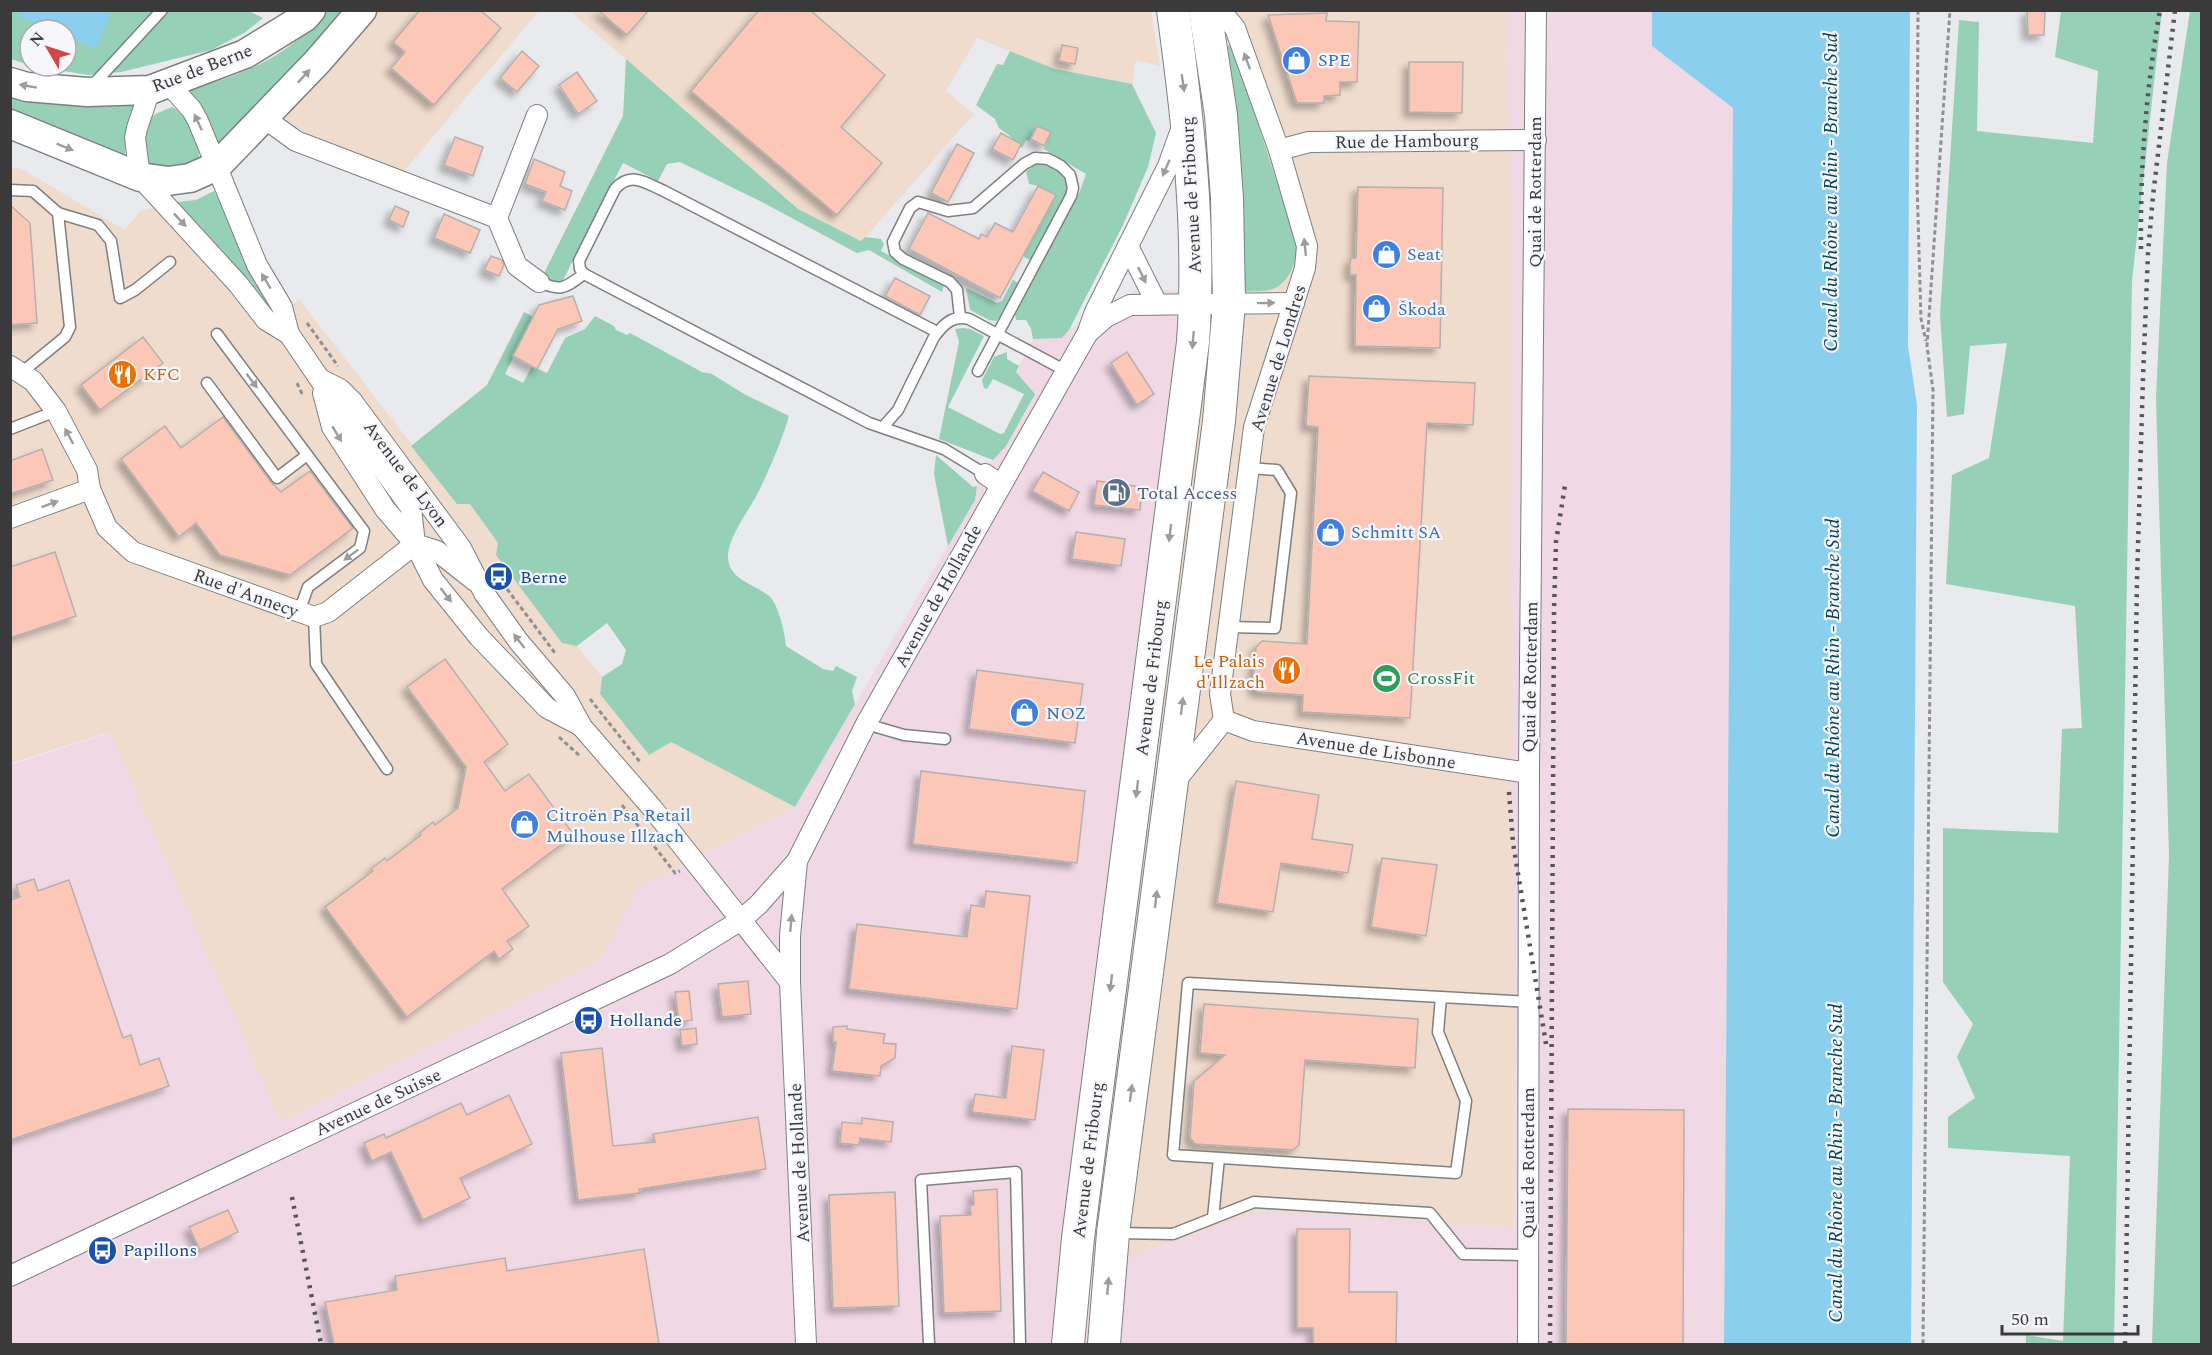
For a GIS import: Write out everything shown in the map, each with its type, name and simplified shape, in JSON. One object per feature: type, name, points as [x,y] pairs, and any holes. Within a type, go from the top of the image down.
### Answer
[{"type":"main road","name":"Rue de Berne","points":[[10,82],[27,87],[87,92],[160,87],[245,54],[305,17],[311,10]]},
{"type":"main road","points":[[10,124],[140,177],[168,181],[190,178],[217,166],[318,61],[362,10]]},
{"type":"main road","name":"Avenue de Fribourg","points":[[1068,1344],[1078,1238],[1175,499],[1196,304],[1193,196],[1187,114],[1173,10]]},
{"type":"main road","name":"Avenue de Fribourg","points":[[1104,1344],[1113,1233],[1219,421],[1229,303],[1227,198],[1221,115],[1205,10]]},
{"type":"street","name":"Avenue de Londres","points":[[1220,10],[1235,28],[1279,150],[1307,246],[1305,268],[1254,427],[1220,694],[1224,720]]},
{"type":"street","name":"Quai de Rotterdam","points":[[1528,1344],[1529,773],[1536,10]]},
{"type":"street","name":"Avenue de Lyon","points":[[160,87],[192,110],[257,265],[282,307],[290,334],[320,379],[332,427],[385,509],[415,544],[433,580],[479,637],[547,708],[582,726]]},
{"type":"street","points":[[140,177],[135,138],[136,128],[160,87]]},
{"type":"street","name":"Avenue de Hollande","points":[[741,920],[759,904],[796,861],[993,480],[1066,371],[1087,334],[1095,312],[1168,165],[1187,114]]},
{"type":"street","points":[[537,115],[497,218],[518,266],[539,282]]},
{"type":"street","points":[[264,118],[296,141],[497,218]]},
{"type":"street","name":"Rue de Hambourg","points":[[1279,150],[1309,142],[1536,140]]},
{"type":"street","name":"Avenue de Lyon","points":[[140,177],[238,284],[266,320],[290,334]]},
{"type":"street","points":[[1128,246],[1157,304]]},
{"type":"street","name":"Avenue de Hollande","points":[[1087,334],[1106,317],[1130,305],[1294,303]]},
{"type":"street","name":"Rue d'Annecy","points":[[16,369],[33,381],[56,411],[87,470],[90,489],[108,528],[133,552],[306,614],[328,612],[415,544]]},
{"type":"street","name":"Avenue de Lyon","points":[[320,379],[340,389],[352,401],[461,548],[477,583],[519,642],[565,696],[582,726],[653,809],[741,920]]},
{"type":"street","points":[[10,518],[90,489]]},
{"type":"street","name":"Avenue de Lyon","points":[[415,544],[437,552],[477,583]]},
{"type":"street","points":[[1171,786],[1224,720]]},
{"type":"street","name":"Avenue de Lisbonne","points":[[1224,720],[1253,731],[1529,773]]},
{"type":"street","name":"Avenue de Hollande","points":[[796,861],[790,936],[790,982],[807,1344]]},
{"type":"street","points":[[741,920],[790,982]]},
{"type":"street","name":"Avenue de Suisse","points":[[10,1276],[670,964],[741,920]]},
{"type":"lane","points":[[87,92],[162,10]]},
{"type":"lane","points":[[960,317],[957,290],[950,282],[903,259],[896,252],[893,242],[910,208],[918,202],[948,212],[973,207],[1024,164],[1035,158],[1048,159],[1061,166],[1071,175],[1073,188],[1071,196],[978,371]]},
{"type":"lane","points":[[937,332],[664,191],[638,180],[628,179],[621,182],[615,189],[582,255],[580,269],[584,274],[868,423],[944,450],[993,480]]},
{"type":"lane","points":[[10,190],[33,191],[58,213],[98,225],[111,241],[120,298],[135,290],[170,262]]},
{"type":"lane","points":[[16,369],[65,337],[70,327],[58,213]]},
{"type":"lane","points":[[539,282],[557,289],[567,286],[584,274]]},
{"type":"lane","points":[[883,427],[898,410],[937,332],[954,318],[969,319],[1066,371]]},
{"type":"lane","points":[[218,334],[364,531],[360,548],[308,587],[306,614],[316,664],[387,769]]},
{"type":"lane","points":[[207,383],[278,478],[308,455]]},
{"type":"lane","points":[[10,429],[56,411]]},
{"type":"lane","points":[[1229,627],[1275,628],[1292,494],[1277,470],[1249,468]]},
{"type":"lane","points":[[866,724],[904,735],[945,739]]},
{"type":"lane","points":[[1441,997],[1438,1032],[1467,1101],[1456,1173],[1173,1155],[1188,983],[1441,997],[1529,1002]]},
{"type":"lane","points":[[1213,1218],[1219,1158]]},
{"type":"lane","points":[[929,1344],[921,1180],[1016,1172],[1020,1344]]},
{"type":"lane","points":[[1113,1233],[1173,1234],[1254,1202],[1430,1213],[1463,1254],[1528,1255]]},
{"type":"path","points":[[1918,10],[1917,182],[1921,319],[1928,346],[1933,390],[1923,1344]]},
{"type":"path","points":[[1928,346],[1950,10]]},
{"type":"shaded area","points":[[374,11],[539,11],[404,171],[277,121]]},
{"type":"shaded area","points":[[570,11],[1151,11],[1160,66],[1136,60],[1132,84],[1055,69],[977,38],[946,91],[974,114],[862,241],[798,209]]},
{"type":"shaded area","points":[[1225,11],[1508,11],[1517,1228],[1089,1271],[1210,294],[1244,292],[1297,245],[1232,43]]},
{"type":"shaded area","points":[[1508,11],[1652,11],[1652,46],[1733,108],[1724,1344],[11,1344],[10,765],[110,733],[281,1122],[603,958],[638,888],[795,807],[974,500],[977,486],[993,460],[1006,446],[1034,394],[1016,372],[1033,339],[1062,338],[1069,330],[1141,287],[1210,294],[1090,1271],[1259,1211],[1514,1227]]},
{"type":"shaded area","points":[[10,167],[20,168],[125,230],[140,211],[177,202],[279,315],[299,299],[457,503],[470,504],[498,543],[562,643],[577,646],[602,677],[600,692],[648,755],[671,742],[795,807],[638,888],[603,958],[280,1122],[107,733],[11,763]]},
{"type":"green space","points":[[247,10],[263,18],[244,33],[211,50],[121,72],[89,75],[78,73],[78,18],[18,18],[18,61],[11,59],[11,11]]},
{"type":"green space","points":[[2201,10],[2202,1344],[2152,1344],[2169,856],[2156,398],[2167,163],[2190,11]]},
{"type":"green space","points":[[327,11],[350,11],[219,146],[190,94],[191,89],[233,76],[273,57],[297,40]]},
{"type":"green space","points":[[2061,11],[2162,11],[2132,281],[2114,1344],[2026,1344],[2026,1335],[2063,1341],[2070,1156],[1948,1148],[1948,1117],[1975,1098],[1957,1057],[1973,1024],[1943,982],[1943,828],[2058,833],[2062,729],[2082,728],[2075,606],[1946,584],[1952,475],[1989,458],[2007,343],[1970,346],[1964,414],[1947,417],[1940,315],[1959,20],[1979,22],[1977,131],[2093,143],[2098,71],[2055,57]]},
{"type":"green space","points":[[1232,43],[1297,245],[1296,258],[1288,276],[1279,286],[1266,291],[1244,292],[1228,46]]},
{"type":"green space","points":[[1010,51],[1055,69],[1132,84],[1156,133],[1148,167],[1123,225],[1069,330],[1062,338],[1033,339],[1026,320],[1016,320],[1015,313],[1080,191],[1086,174],[1044,149],[1051,132],[1037,126],[1029,141],[1026,140],[1022,148],[999,128],[995,119],[976,105],[997,64],[1003,65]]},
{"type":"green space","points":[[626,59],[798,209],[861,241],[865,237],[881,239],[884,244],[881,251],[944,284],[942,292],[869,250],[857,253],[762,202],[680,162],[667,164],[658,181],[623,163],[563,280],[559,283],[542,277],[623,116]]},
{"type":"green space","points":[[10,96],[63,105],[136,105],[125,132],[125,158],[11,115]]},
{"type":"green space","points":[[172,107],[182,115],[191,130],[199,158],[177,168],[152,168],[145,149],[147,127],[153,116]]},
{"type":"green space","points":[[1037,164],[1049,166],[1059,172],[1067,188],[1066,195],[1031,261],[1023,256],[1056,195],[1029,184],[1026,171]]},
{"type":"green space","points":[[214,191],[279,315],[275,317],[177,202],[196,200]]},
{"type":"green space","points":[[1013,280],[1020,284],[996,321],[989,320],[970,310],[966,288],[997,303],[1002,301]]},
{"type":"green space","points":[[524,312],[533,317],[505,374],[523,383],[532,366],[547,373],[565,338],[585,329],[595,316],[614,326],[616,330],[627,335],[630,333],[789,416],[762,484],[732,540],[728,555],[729,563],[736,575],[772,599],[780,618],[786,646],[823,669],[833,671],[836,666],[857,677],[852,691],[855,704],[795,807],[671,742],[649,755],[600,694],[602,677],[622,664],[626,650],[607,623],[577,646],[562,643],[496,555],[498,543],[470,504],[457,504],[411,446],[487,385]]},
{"type":"green space","points":[[963,328],[984,336],[948,407],[1000,434],[1004,433],[1024,394],[993,379],[987,389],[984,388],[982,380],[994,357],[1007,352],[1007,359],[1019,366],[1016,372],[1035,394],[1006,446],[993,460],[939,439],[959,342],[955,329]]},
{"type":"green space","points":[[936,455],[973,487],[977,486],[975,500],[948,546],[934,474]]},
{"type":"water","points":[[21,10],[111,11],[96,49],[78,42],[78,18],[19,17]]},
{"type":"water","name":"Canal du Rhône au Rhin - Branche Sud","points":[[1652,11],[1910,11],[1908,346],[1917,405],[1911,1344],[1724,1344],[1733,108],[1652,46]]},
{"type":"building","points":[[420,10],[480,10],[501,28],[434,105],[391,68],[405,52],[393,42]]},
{"type":"building","points":[[598,10],[649,10],[627,35]]},
{"type":"building","points":[[759,10],[810,10],[885,75],[841,127],[882,163],[837,215],[691,91]]},
{"type":"building","points":[[2027,10],[2045,10],[2044,35],[2028,35]]},
{"type":"building","points":[[1327,13],[1326,21],[1359,22],[1357,82],[1340,82],[1340,95],[1324,96],[1324,103],[1297,103],[1268,15]]},
{"type":"building","points":[[1062,45],[1078,48],[1075,64],[1059,61]]},
{"type":"building","points":[[522,51],[539,66],[517,92],[500,78]]},
{"type":"building","points":[[1409,62],[1463,62],[1462,113],[1409,112]]},
{"type":"building","points":[[577,72],[597,101],[578,114],[559,85]]},
{"type":"building","points":[[1037,126],[1051,132],[1044,146],[1031,139]]},
{"type":"building","points":[[1001,133],[1021,144],[1013,160],[992,149]]},
{"type":"building","points":[[455,137],[483,147],[473,176],[444,165]]},
{"type":"building","points":[[957,144],[974,153],[948,202],[931,193]]},
{"type":"building","points":[[534,159],[565,172],[560,186],[572,191],[565,210],[542,201],[546,192],[525,184]]},
{"type":"building","points":[[1038,186],[1056,195],[1000,298],[909,249],[928,213],[979,239],[981,234],[987,237],[995,223],[1013,232]]},
{"type":"building","points":[[1358,187],[1443,188],[1440,348],[1355,346],[1356,275],[1350,275],[1350,265],[1351,258],[1356,258]]},
{"type":"building","points":[[10,205],[30,223],[37,323],[10,325]]},
{"type":"building","points":[[395,206],[409,212],[403,227],[389,220]]},
{"type":"building","points":[[444,214],[480,230],[470,253],[434,238]]},
{"type":"building","points":[[491,256],[502,260],[504,265],[499,276],[484,270]]},
{"type":"building","points":[[895,278],[930,296],[920,315],[885,296]]},
{"type":"building","points":[[573,296],[582,321],[558,329],[537,369],[513,356],[539,305]]},
{"type":"building","name":"KFC","points":[[143,337],[163,363],[100,410],[81,385]]},
{"type":"building","points":[[1127,352],[1154,394],[1137,405],[1111,363]]},
{"type":"building","points":[[1309,376],[1475,383],[1473,425],[1427,423],[1410,718],[1302,712],[1303,695],[1258,692],[1253,687],[1256,647],[1262,641],[1307,644],[1318,427],[1306,426]]},
{"type":"building","points":[[223,417],[281,492],[310,471],[353,528],[290,575],[220,555],[196,523],[179,537],[121,459],[165,426],[181,448]]},
{"type":"building","points":[[42,449],[53,480],[10,494],[10,461]]},
{"type":"building","points":[[1043,472],[1079,492],[1069,511],[1032,491]]},
{"type":"building","points":[[1097,481],[1142,487],[1140,510],[1094,505]]},
{"type":"building","points":[[1076,532],[1125,539],[1121,566],[1072,559]]},
{"type":"building","points":[[55,552],[76,616],[10,638],[10,567]]},
{"type":"building","points":[[445,659],[508,744],[484,762],[505,791],[529,774],[574,835],[502,889],[529,926],[507,941],[513,949],[499,959],[494,951],[407,1017],[325,907],[373,871],[371,869],[385,858],[387,861],[421,835],[420,833],[433,822],[435,825],[458,808],[466,767],[407,687]]},
{"type":"building","name":"NOZ","points":[[977,670],[1083,684],[1075,743],[969,729]]},
{"type":"building","points":[[921,771],[1085,791],[1077,863],[913,844]]},
{"type":"building","points":[[1236,781],[1319,795],[1312,839],[1353,845],[1348,873],[1281,863],[1273,912],[1217,903]]},
{"type":"building","points":[[1382,858],[1437,865],[1426,936],[1371,927]]},
{"type":"building","points":[[34,879],[38,891],[69,880],[123,1038],[131,1035],[140,1065],[159,1058],[169,1086],[10,1140],[10,900],[20,897],[16,885]]},
{"type":"building","points":[[986,891],[1030,896],[1017,1009],[849,989],[857,924],[967,937],[971,905],[984,907]]},
{"type":"building","points":[[748,981],[751,1014],[722,1017],[718,984]]},
{"type":"building","points":[[689,991],[692,1020],[679,1022],[675,992]]},
{"type":"building","points":[[1204,1004],[1418,1019],[1415,1068],[1305,1060],[1299,1145],[1293,1150],[1195,1144],[1190,1138],[1194,1081],[1225,1055],[1200,1053]]},
{"type":"building","points":[[847,1026],[847,1029],[885,1034],[883,1043],[896,1044],[895,1058],[881,1066],[880,1076],[832,1071],[836,1042],[833,1042],[833,1027]]},
{"type":"building","points":[[696,1028],[697,1044],[682,1046],[680,1030]]},
{"type":"building","points":[[1012,1046],[1044,1050],[1035,1120],[972,1112],[975,1094],[1006,1098]]},
{"type":"building","points":[[602,1048],[613,1146],[655,1142],[653,1134],[758,1117],[766,1169],[639,1189],[640,1193],[578,1200],[561,1053]]},
{"type":"building","points":[[509,1095],[532,1144],[460,1178],[470,1198],[423,1220],[391,1152],[372,1161],[364,1143],[384,1134],[386,1138],[461,1103],[467,1115]]},
{"type":"building","points":[[1568,1109],[1684,1110],[1683,1344],[1566,1344]]},
{"type":"building","points":[[862,1118],[893,1122],[891,1142],[860,1138],[859,1145],[840,1143],[842,1122],[862,1124]]},
{"type":"building","points":[[997,1189],[1001,1311],[944,1313],[940,1216],[971,1215],[970,1205],[974,1205],[973,1191]]},
{"type":"building","points":[[895,1192],[899,1306],[833,1308],[829,1195]]},
{"type":"building","points":[[228,1210],[238,1232],[200,1250],[189,1227]]},
{"type":"building","points":[[1297,1229],[1350,1229],[1349,1292],[1397,1292],[1396,1344],[1313,1344],[1313,1328],[1297,1328]]},
{"type":"building","points":[[644,1249],[659,1344],[334,1344],[325,1302],[397,1290],[395,1276],[505,1258],[507,1271]]},
{"type":"railway","points":[[2141,249],[2145,129],[2160,10]]},
{"type":"railway","points":[[2125,1344],[2137,580],[2143,377],[2148,253],[2175,10]]},
{"type":"railway","points":[[1550,1344],[1554,610],[1556,542],[1565,485]]},
{"type":"railway","points":[[1509,792],[1513,843],[1546,1044]]},
{"type":"railway","points":[[292,1197],[321,1344]]},
{"type":"place","name":"SPE","points":[[1297,60]]},
{"type":"place","name":"Seat","points":[[1386,254]]},
{"type":"place","name":"Škoda","points":[[1377,309]]},
{"type":"place","name":"KFC","points":[[122,374]]},
{"type":"place","name":"Total Access","points":[[1116,493]]},
{"type":"place","name":"Schmitt SA","points":[[1330,532]]},
{"type":"place","name":"Berne","points":[[499,577]]},
{"type":"place","name":"Le Palais d'Illzach","points":[[1286,671]]},
{"type":"place","name":"CrossFit","points":[[1386,678]]},
{"type":"place","name":"NOZ","points":[[1025,713]]},
{"type":"place","name":"Citroën Psa Retail Mulhouse Illzach","points":[[525,825]]},
{"type":"place","name":"Hollande","points":[[588,1020]]},
{"type":"place","name":"Papillons","points":[[102,1250]]}]
